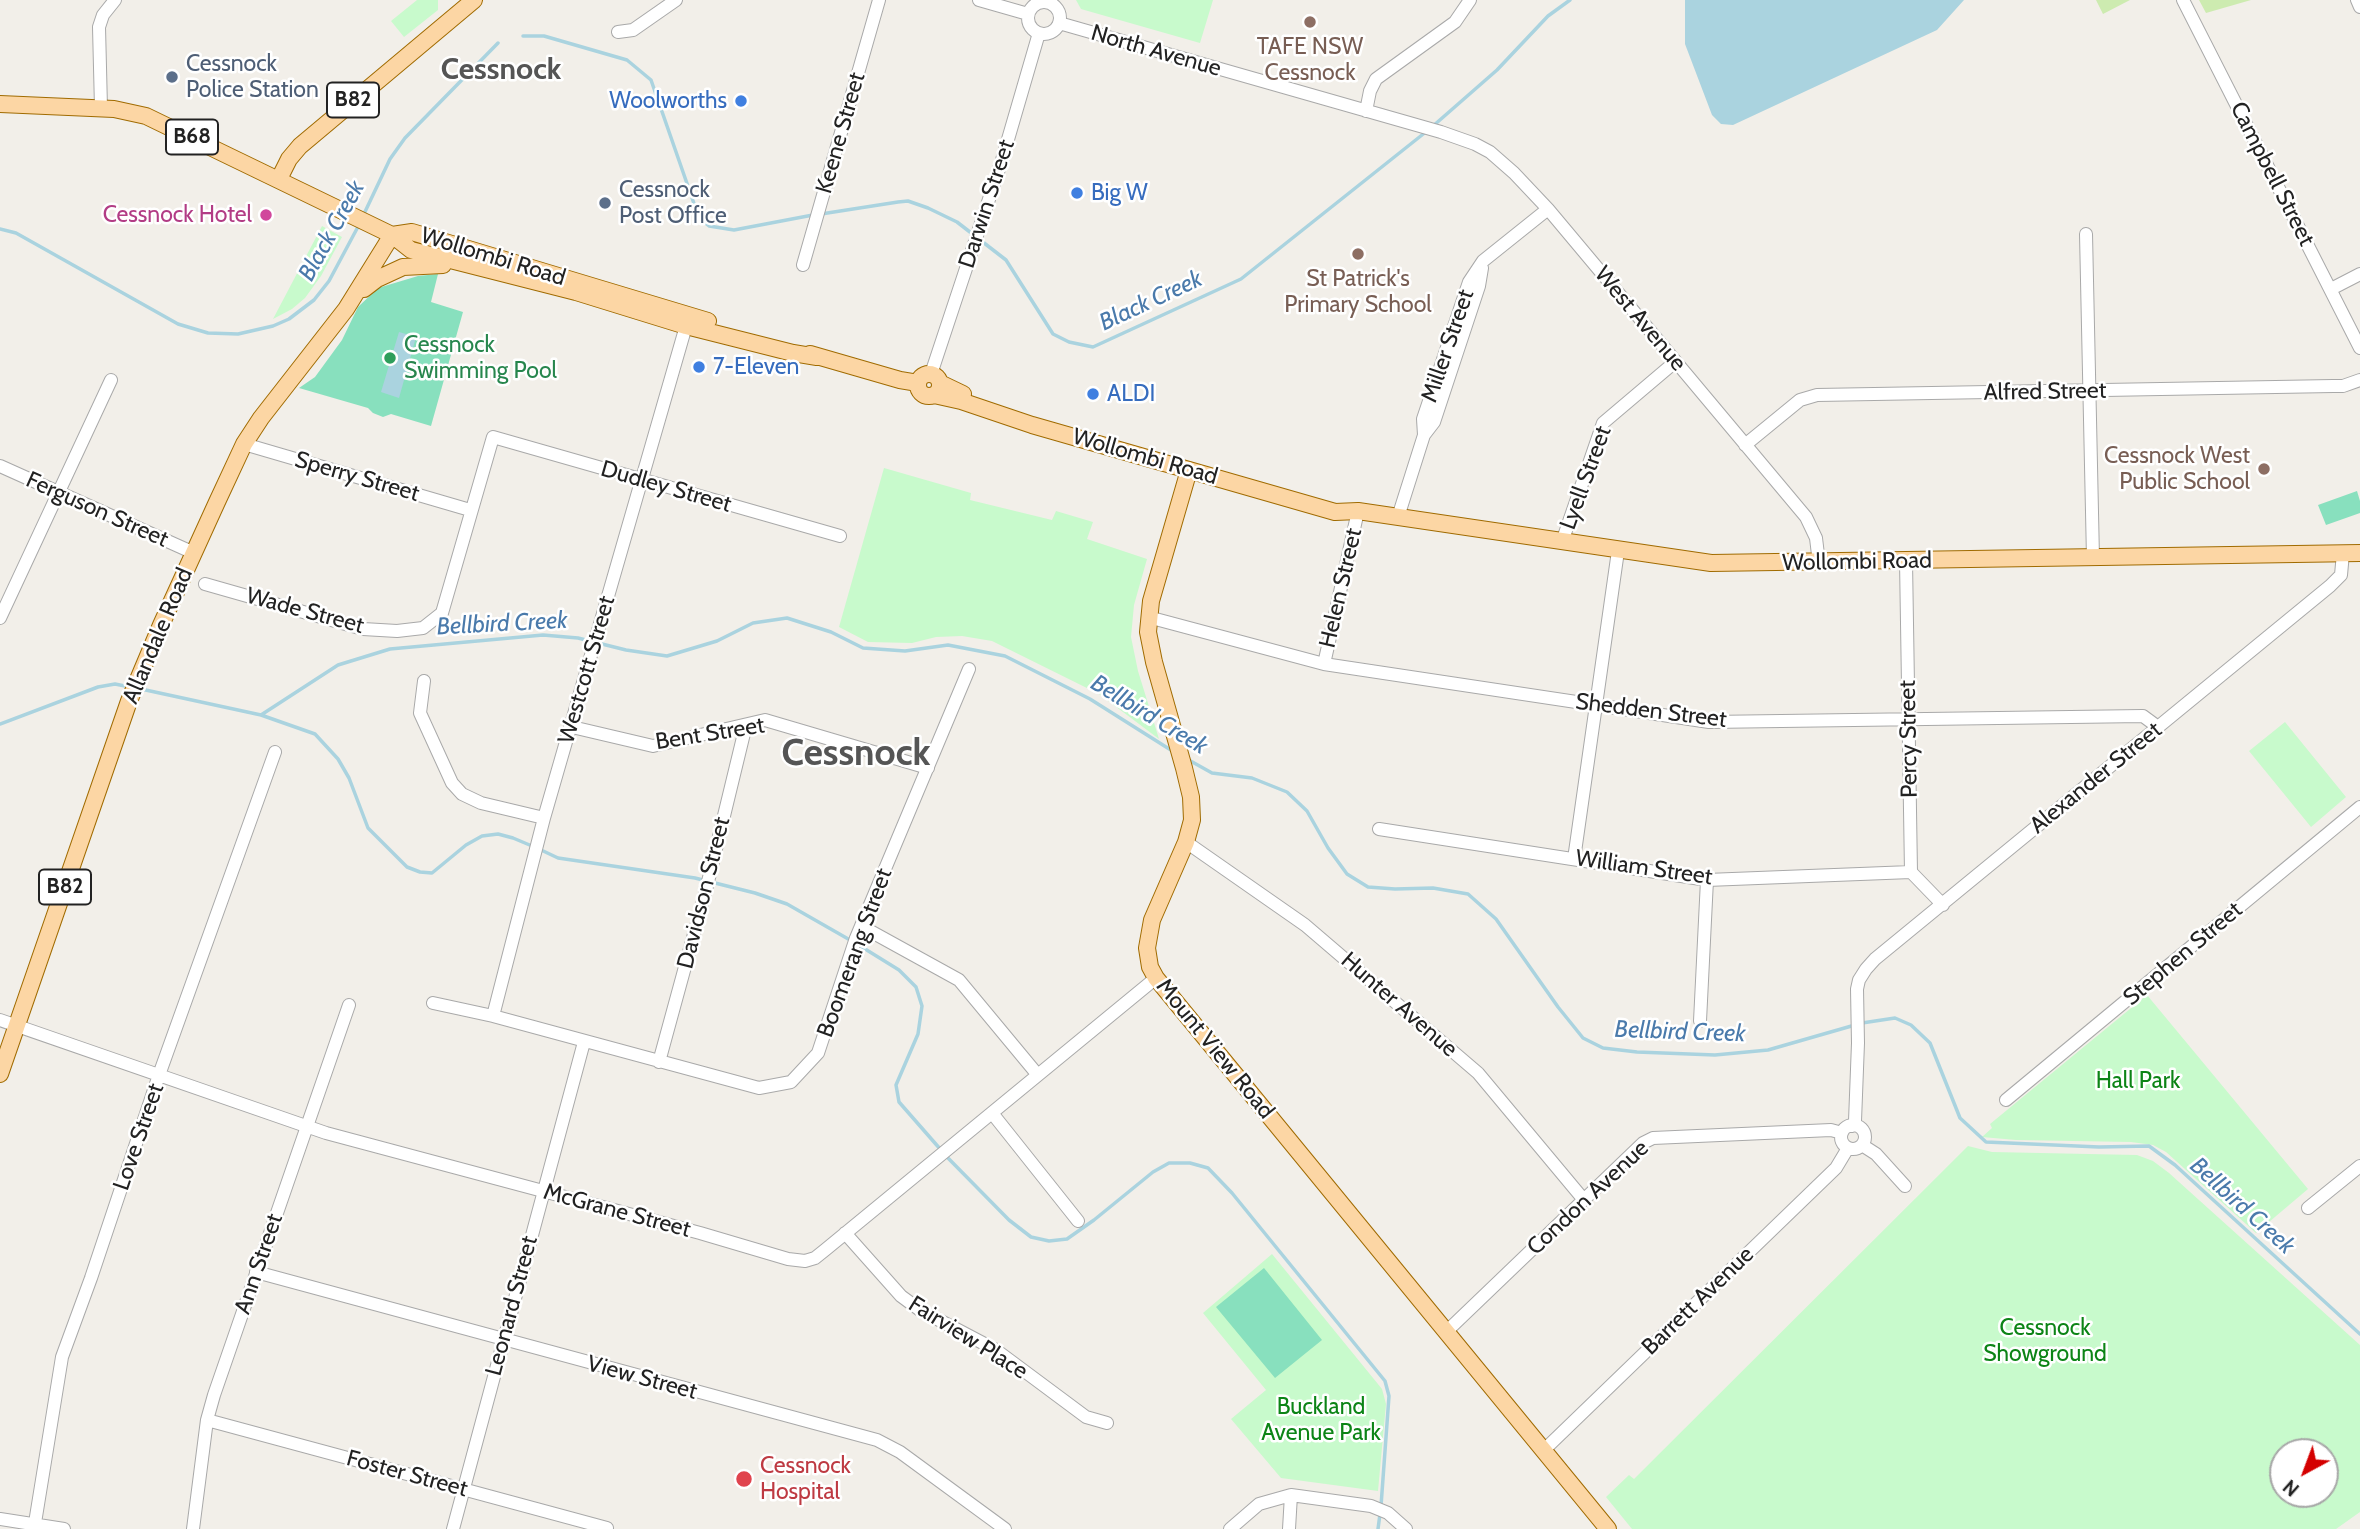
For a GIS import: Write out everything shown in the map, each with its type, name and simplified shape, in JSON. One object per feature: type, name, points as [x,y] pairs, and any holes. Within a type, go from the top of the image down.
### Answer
[{"type":"main road","name":"B82","points":[[279,179],[289,159],[300,146],[471,1]]},
{"type":"main road","name":"B68","points":[[0,104],[129,111],[154,118],[279,179]]},
{"type":"main road","points":[[279,179],[369,226],[392,235]]},
{"type":"main road","name":"Wollombi Road","points":[[392,235],[412,232],[794,347],[817,357]]},
{"type":"main road","name":"Wollombi Road","points":[[392,235],[407,248],[576,292],[686,326],[900,380],[931,384],[1146,449],[1338,501],[1358,511]]},
{"type":"main road","name":"Allandale Road","points":[[0,1074],[141,670],[244,444],[261,418],[346,309],[392,235]]},
{"type":"main road","points":[[346,309],[368,285],[390,271],[426,264],[470,266]]},
{"type":"main road","points":[[665,308],[681,318],[686,326],[713,323]]},
{"type":"main road","name":"Wollombi Road","points":[[931,384],[961,401],[1032,425],[1335,512],[1358,511],[1711,563],[2360,553]]},
{"type":"main road","points":[[1146,449],[1182,463],[1189,470],[1199,467],[1223,474],[1234,473]]},
{"type":"main road","name":"Mount View Road","points":[[1189,470],[1154,590],[1148,617],[1148,632],[1184,768],[1192,810],[1186,842],[1149,931],[1148,958],[1156,978],[1608,1529]]},
{"type":"street","points":[[101,108],[99,27],[103,15],[115,0]]},
{"type":"street","points":[[618,32],[633,30],[676,0]]},
{"type":"street","name":"Keene Street","points":[[803,265],[878,0]]},
{"type":"street","points":[[979,0],[1028,14]]},
{"type":"street","points":[[1366,111],[1370,91],[1376,79],[1455,22],[1470,0]]},
{"type":"street","name":"Campbell Street","points":[[2183,0],[2360,348]]},
{"type":"street","points":[[2357,0],[2360,7]]},
{"type":"street","points":[[1048,1],[1058,10],[1059,23],[1051,32],[1039,33],[1030,26],[1028,14],[1034,5],[1048,1]]},
{"type":"street","name":"North Avenue","points":[[1059,23],[1414,125]]},
{"type":"street","name":"Darwin Street","points":[[931,384],[1039,33]]},
{"type":"street","name":"West Avenue","points":[[1414,125],[1475,144],[1490,152],[1548,209],[1810,524],[1816,538],[1819,562]]},
{"type":"street","name":"Miller Street","points":[[1398,517],[1424,435],[1423,419],[1469,282],[1483,261],[1548,209]]},
{"type":"street","points":[[2086,234],[2092,558]]},
{"type":"street","points":[[2331,289],[2360,274]]},
{"type":"street","name":"Westcott Street","points":[[493,1016],[544,818],[686,326]]},
{"type":"street","name":"Lyell Street","points":[[1562,542],[1603,423],[1675,362]]},
{"type":"street","points":[[0,618],[111,380]]},
{"type":"street","name":"Alfred Street","points":[[1745,445],[1794,404],[1807,397],[2343,386],[2360,380]]},
{"type":"street","name":"Dudley Street","points":[[470,510],[493,437],[840,536]]},
{"type":"street","name":"Sperry Street","points":[[244,444],[470,510]]},
{"type":"street","name":"Ferguson Street","points":[[0,466],[194,553]]},
{"type":"street","name":"Wade Street","points":[[205,583],[363,629],[397,631],[423,628],[442,613],[470,510]]},
{"type":"street","name":"Helen Street","points":[[1324,664],[1358,511]]},
{"type":"street","points":[[1574,859],[1618,551]]},
{"type":"street","name":"Alexander Street","points":[[1847,1129],[1854,1121],[1858,1043],[1857,989],[1866,969],[2330,586],[2342,575],[2343,553]]},
{"type":"street","name":"Percy Street","points":[[1906,561],[1911,872]]},
{"type":"street","name":"Shedden Street","points":[[1148,617],[1324,664],[1709,722],[2144,716],[2158,727]]},
{"type":"street","name":"Boomerang Street","points":[[433,1003],[493,1016],[759,1088],[791,1082],[818,1054],[857,938],[969,669]]},
{"type":"street","points":[[424,681],[420,713],[452,783],[462,794],[481,803],[544,818]]},
{"type":"street","name":"Bent Street","points":[[572,727],[653,746],[765,720],[928,768]]},
{"type":"street","name":"Davidson Street","points":[[659,1062],[706,890],[746,724]]},
{"type":"street","name":"Love Street","points":[[34,1527],[62,1357],[159,1075],[275,752]]},
{"type":"street","name":"Stephen Street","points":[[2006,1100],[2360,807]]},
{"type":"street","name":"William Street","points":[[1379,829],[1707,880],[1911,872]]},
{"type":"street","name":"Hunter Avenue","points":[[1186,842],[1305,925],[1478,1073],[1584,1200]]},
{"type":"street","points":[[1911,872],[1943,905]]},
{"type":"street","points":[[1700,1021],[1707,880]]},
{"type":"street","points":[[857,938],[959,981],[1037,1074]]},
{"type":"street","name":"McGrane Street","points":[[0,1020],[307,1128],[800,1261],[815,1258],[1156,978]]},
{"type":"street","name":"Ann Street","points":[[193,1529],[207,1420],[349,1005]]},
{"type":"street","name":"Leonard Street","points":[[453,1529],[584,1042]]},
{"type":"street","points":[[992,1113],[1077,1221]]},
{"type":"street","points":[[1859,1128],[1864,1134],[1862,1145],[1856,1149],[1848,1148],[1842,1140],[1847,1129],[1859,1128]]},
{"type":"street","name":"Condon Avenue","points":[[1446,1332],[1643,1143],[1653,1138],[1847,1129]]},
{"type":"street","points":[[1862,1145],[1875,1154],[1905,1186]]},
{"type":"street","name":"Barrett Avenue","points":[[1544,1450],[1836,1168],[1848,1148]]},
{"type":"street","points":[[2308,1208],[2360,1166]]},
{"type":"street","name":"Fairview Place","points":[[845,1233],[901,1296],[920,1310],[996,1350],[1086,1418],[1107,1423]]},
{"type":"street","name":"View Street","points":[[256,1272],[877,1440],[900,1452],[1005,1529]]},
{"type":"street","name":"Foster Street","points":[[207,1420],[607,1528]]},
{"type":"street","points":[[1289,1529],[1291,1495]]},
{"type":"street","points":[[1230,1529],[1259,1504],[1291,1495],[1371,1506],[1388,1513],[1406,1529]]},
{"type":"street","points":[[0,1519],[34,1527],[64,1529]]},
{"type":"green space","points":[[417,0],[438,0],[438,10],[404,37],[391,21]]},
{"type":"green space","points":[[1076,0],[1213,0],[1200,43],[1081,9]]},
{"type":"green space","points":[[2096,0],[2130,0],[2103,14]]},
{"type":"green space","points":[[2199,0],[2251,0],[2206,13]]},
{"type":"green space","points":[[322,226],[342,237],[321,276],[305,298],[273,319]]},
{"type":"green space","name":"Cessnock Swimming Pool","points":[[438,274],[431,302],[463,312],[431,426],[391,414],[383,417],[368,408],[299,388],[315,377],[342,340],[358,307],[378,288],[418,276]]},
{"type":"green space","points":[[884,468],[971,493],[970,500],[1052,520],[1056,511],[1093,522],[1087,539],[1147,559],[1134,605],[1131,637],[1138,671],[1159,739],[1099,694],[992,641],[962,636],[936,637],[912,643],[868,642],[839,627]]},
{"type":"green space","points":[[2357,491],[2360,513],[2326,525],[2318,505]]},
{"type":"green space","points":[[2285,722],[2346,797],[2311,827],[2249,751]]},
{"type":"green space","name":"Hall Park","points":[[2147,995],[2308,1189],[2256,1233],[2166,1152],[2153,1145],[1982,1137],[1992,1128],[1990,1124]]},
{"type":"green space","name":"Cessnock Showground","points":[[1968,1146],[1992,1152],[2137,1155],[2153,1161],[2360,1345],[2360,1512],[2336,1529],[1632,1529],[1606,1497],[1629,1475],[1634,1479]]},
{"type":"green space","name":"Buckland Avenue Park","points":[[1272,1254],[1382,1389],[1386,1404],[1378,1491],[1281,1478],[1231,1419],[1266,1390],[1203,1313]]},
{"type":"green space","points":[[1264,1268],[1322,1340],[1275,1378],[1216,1307]]},
{"type":"water","points":[[1685,0],[1964,0],[1937,30],[1733,125],[1721,124],[1712,115],[1685,44]]},
{"type":"water","points":[[399,332],[416,337],[399,398],[381,392]]},
{"type":"waterway","name":"Black Creek","points":[[1433,126],[1497,70],[1548,16],[1570,0]]},
{"type":"waterway","name":"Black Creek","points":[[523,36],[544,36],[627,60],[651,80],[699,218],[709,226],[734,230],[813,215]]},
{"type":"waterway","name":"Black Creek","points":[[363,216],[390,159],[405,138],[498,43]]},
{"type":"waterway","name":"Black Creek","points":[[821,214],[908,201],[957,222],[1006,260],[1053,334],[1069,342],[1093,347],[1241,279],[1427,131]]},
{"type":"waterway","name":"Black Creek","points":[[0,229],[16,233],[178,324],[208,333],[238,334],[273,326],[289,319],[314,300],[329,281],[360,223]]},
{"type":"waterway","name":"Bellbird Creek","points":[[141,689],[261,715],[338,665],[390,649],[543,635],[578,638],[626,650],[667,656],[717,641],[753,623],[787,618],[831,632],[863,648],[905,651],[948,645],[1005,656],[1090,699],[1174,752]]},
{"type":"waterway","name":"Bellbird Creek","points":[[0,724],[98,687],[115,684],[130,687]]},
{"type":"waterway","points":[[261,715],[315,734],[338,759],[349,778],[368,828],[407,867],[432,873],[466,845],[482,836],[498,834],[532,846]]},
{"type":"waterway","name":"Bellbird Creek","points":[[1187,759],[1212,773],[1252,778],[1287,792],[1307,811],[1328,848],[1347,874],[1368,887],[1433,888],[1468,894],[1496,919],[1583,1038],[1603,1048],[1715,1055],[1768,1050],[1855,1025]]},
{"type":"waterway","points":[[539,849],[558,858],[695,878],[755,893],[787,904],[850,940]]},
{"type":"waterway","points":[[857,944],[899,970],[916,987],[922,1006],[918,1034],[896,1085],[899,1102],[941,1150]]},
{"type":"waterway","name":"Bellbird Creek","points":[[1862,1023],[1895,1018],[1911,1025],[1930,1043],[1960,1118],[1986,1142],[2099,1147],[2149,1146],[2175,1165],[2360,1334]]},
{"type":"waterway","points":[[946,1156],[1009,1220],[1031,1237],[1049,1241],[1067,1239],[1153,1172],[1169,1163],[1190,1163],[1208,1168],[1232,1193],[1385,1381],[1389,1396],[1381,1506]]},
{"type":"waterway","points":[[1378,1529],[1380,1514]]},
{"type":"place","name":"TAFE NSW Cessnock","points":[[1310,22]]},
{"type":"place","name":"Cessnock Police Station","points":[[172,77]]},
{"type":"place","name":"Woolworths","points":[[741,101]]},
{"type":"place","name":"Big W","points":[[1077,193]]},
{"type":"place","name":"Cessnock Post Office","points":[[605,203]]},
{"type":"place","name":"Cessnock Hotel","points":[[266,215]]},
{"type":"place","name":"St Patrick's Primary School","points":[[1358,254]]},
{"type":"place","name":"Cessnock Swimming Pool","points":[[390,358]]},
{"type":"place","name":"7-Eleven","points":[[699,367]]},
{"type":"place","name":"ALDI","points":[[1093,394]]},
{"type":"place","name":"Cessnock West Public School","points":[[2264,469]]},
{"type":"place","name":"Cessnock Hospital","points":[[744,1479]]},
{"type":"district","name":"Cessnock","points":[[501,70]]},
{"type":"district","name":"Cessnock","points":[[856,754]]}]
